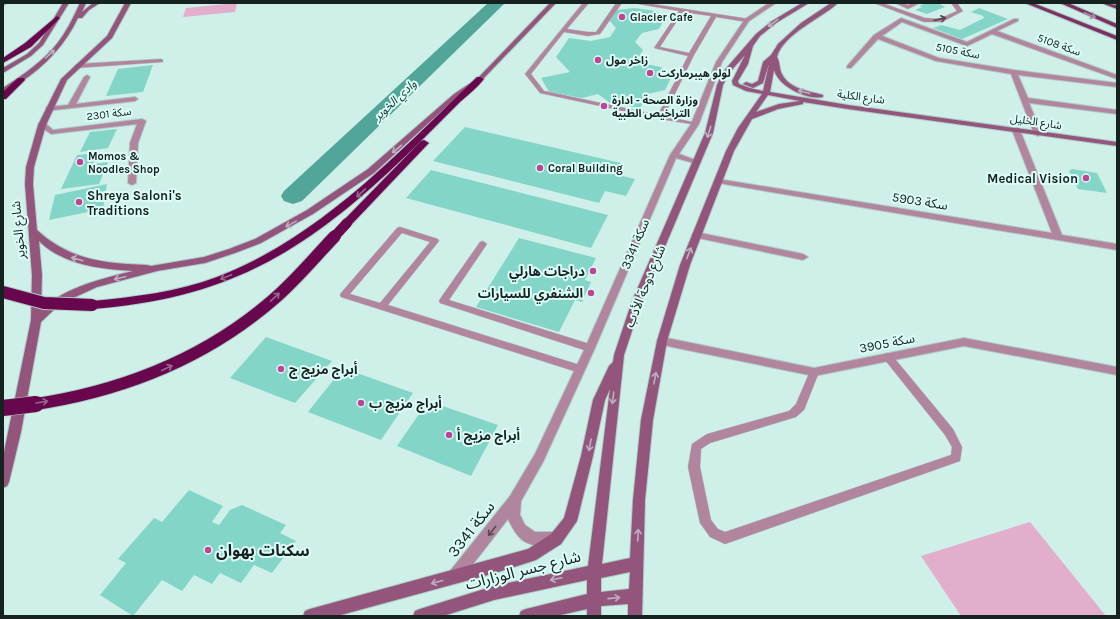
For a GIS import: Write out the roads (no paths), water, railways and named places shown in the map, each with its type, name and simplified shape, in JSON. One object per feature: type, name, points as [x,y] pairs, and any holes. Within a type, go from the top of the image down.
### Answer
[{"type":"highway","points":[[3,61],[28,44],[57,18]]},
{"type":"highway","points":[[3,408],[57,400],[153,374],[205,350],[239,327],[274,299],[449,118],[480,79]]},
{"type":"highway","points":[[3,292],[44,303],[92,305],[118,304],[180,292],[218,280],[259,264],[324,224],[354,200],[480,79]]},
{"type":"highway","points":[[3,97],[21,80]]},
{"type":"main road","points":[[3,72],[29,55],[41,44],[66,3]]},
{"type":"main road","points":[[67,34],[83,3]]},
{"type":"main road","points":[[3,91],[21,80],[55,49],[87,9],[97,3]]},
{"type":"main road","name":"شارع الخوير","points":[[3,482],[15,432],[36,320],[37,275],[29,184],[30,167],[42,125],[64,79],[104,43],[128,3]]},
{"type":"main road","points":[[36,320],[56,301],[94,284],[157,268],[205,260],[258,241],[293,223],[371,171],[456,95],[480,79],[553,3]]},
{"type":"main road","name":"شارع دوحة الأدب","points":[[594,616],[594,571],[618,355],[637,301],[709,133],[720,85],[726,72],[751,45],[758,35],[774,22],[806,3]]},
{"type":"main road","points":[[751,45],[742,76],[744,83],[757,85],[762,78],[766,62],[780,45],[803,24],[835,3]]},
{"type":"main road","points":[[1028,3],[1117,38]]},
{"type":"main road","points":[[1037,3],[1107,34]]},
{"type":"main road","points":[[1063,3],[1117,26]]},
{"type":"main road","points":[[1080,3],[1117,19]]},
{"type":"main road","points":[[1106,3],[1117,6]]},
{"type":"main road","points":[[1113,3],[1117,6]]},
{"type":"main road","points":[[120,5],[123,13]]},
{"type":"main road","points":[[635,616],[634,596],[639,500],[647,420],[662,341],[685,265],[696,235],[730,151],[748,119],[766,93],[774,54]]},
{"type":"main road","points":[[774,54],[779,77],[795,89],[836,99],[952,121]]},
{"type":"main road","name":"شارع الكلية","points":[[743,69],[735,81],[736,85],[748,90],[848,107],[952,121]]},
{"type":"main road","points":[[748,119],[783,104],[808,103],[848,107]]},
{"type":"main road","name":"شارع الخليل","points":[[952,121],[1117,144]]},
{"type":"main road","points":[[33,231],[44,243],[63,255],[115,267],[157,268]]},
{"type":"main road","points":[[310,616],[454,578],[531,555],[556,539],[570,521],[588,456],[599,400],[618,355]]},
{"type":"main road","name":"شارع جسر الوزارات","points":[[420,616],[494,593],[594,571],[636,564]]},
{"type":"main road","points":[[526,616],[594,600],[634,596]]},
{"type":"street","name":"سكة 3341","points":[[454,578],[515,500],[539,458],[590,348],[674,155],[695,124],[719,62],[747,20],[773,3]]},
{"type":"street","points":[[848,67],[863,48],[876,36],[901,20],[967,44],[1016,20]]},
{"type":"street","points":[[916,25],[924,20]]},
{"type":"street","name":"سكة 5108","points":[[993,32],[1117,77]]},
{"type":"street","name":"سكة 5105","points":[[876,36],[938,60],[1014,72],[1117,85]]},
{"type":"street","points":[[1014,72],[1038,134]]},
{"type":"street","points":[[71,106],[87,77]]},
{"type":"street","points":[[49,109],[135,99]]},
{"type":"street","points":[[1025,100],[1117,112]]},
{"type":"street","name":"سكة 2301","points":[[42,125],[51,132],[142,120],[134,143],[132,183]]},
{"type":"street","points":[[1016,130],[1058,236]]},
{"type":"street","points":[[674,155],[697,162]]},
{"type":"street","name":"سكة 5903","points":[[718,181],[1058,236],[1117,247]]},
{"type":"street","points":[[696,235],[803,257]]},
{"type":"street","name":"سكة 3905","points":[[662,341],[814,372],[964,342],[1117,371]]},
{"type":"street","name":"سكة 3341","points":[[515,500],[513,516],[520,530],[533,539],[556,539]]},
{"type":"lane","points":[[586,3],[528,74],[542,92],[695,124]]},
{"type":"lane","points":[[563,30],[588,34],[598,33],[619,3]]},
{"type":"lane","points":[[636,3],[747,20]]},
{"type":"lane","points":[[877,3],[924,20],[940,21],[960,12],[954,3]]},
{"type":"lane","points":[[898,3],[908,7],[917,3]]},
{"type":"lane","points":[[682,10],[657,48],[691,55]]},
{"type":"lane","points":[[660,117],[691,55],[714,15]]},
{"type":"lane","points":[[78,66],[161,61]]},
{"type":"lane","points":[[382,307],[436,241],[400,230],[344,295],[382,307],[580,369]]},
{"type":"lane","points":[[483,244],[442,301],[590,348]]},
{"type":"lane","points":[[814,372],[800,407],[792,414],[707,439],[696,447],[694,467],[706,523],[714,533],[724,538],[956,458],[957,446],[949,432],[888,357]]},
{"type":"waterway","name":"وادي الخوير","points":[[293,196],[497,3]]},
{"type":"place","name":"Glacier Cafe","points":[[622,17]]},
{"type":"place","name":"زاخر مول","points":[[598,60]]},
{"type":"place","name":"لولو هيبرماركت","points":[[650,73]]},
{"type":"place","name":"وزارة الصحة - ادارة التراخيص الطبية","points":[[604,106]]},
{"type":"place","name":"Momos & Noodles Shop","points":[[80,162]]},
{"type":"place","name":"Coral Building","points":[[540,168]]},
{"type":"place","name":"Medical Vision","points":[[1086,178]]},
{"type":"place","name":"Shreya Saloni's Traditions","points":[[79,202]]},
{"type":"place","name":"دراجات هارلي","points":[[593,271]]},
{"type":"place","name":"الشنفري للسيارات","points":[[591,293]]},
{"type":"place","name":"أبراج مزيج ج","points":[[281,369]]},
{"type":"place","name":"أبراج مزيج ب","points":[[361,403]]},
{"type":"place","name":"أبراج مزيج أ","points":[[449,435]]},
{"type":"place","name":"سكنات بهوان","points":[[208,550]]}]
